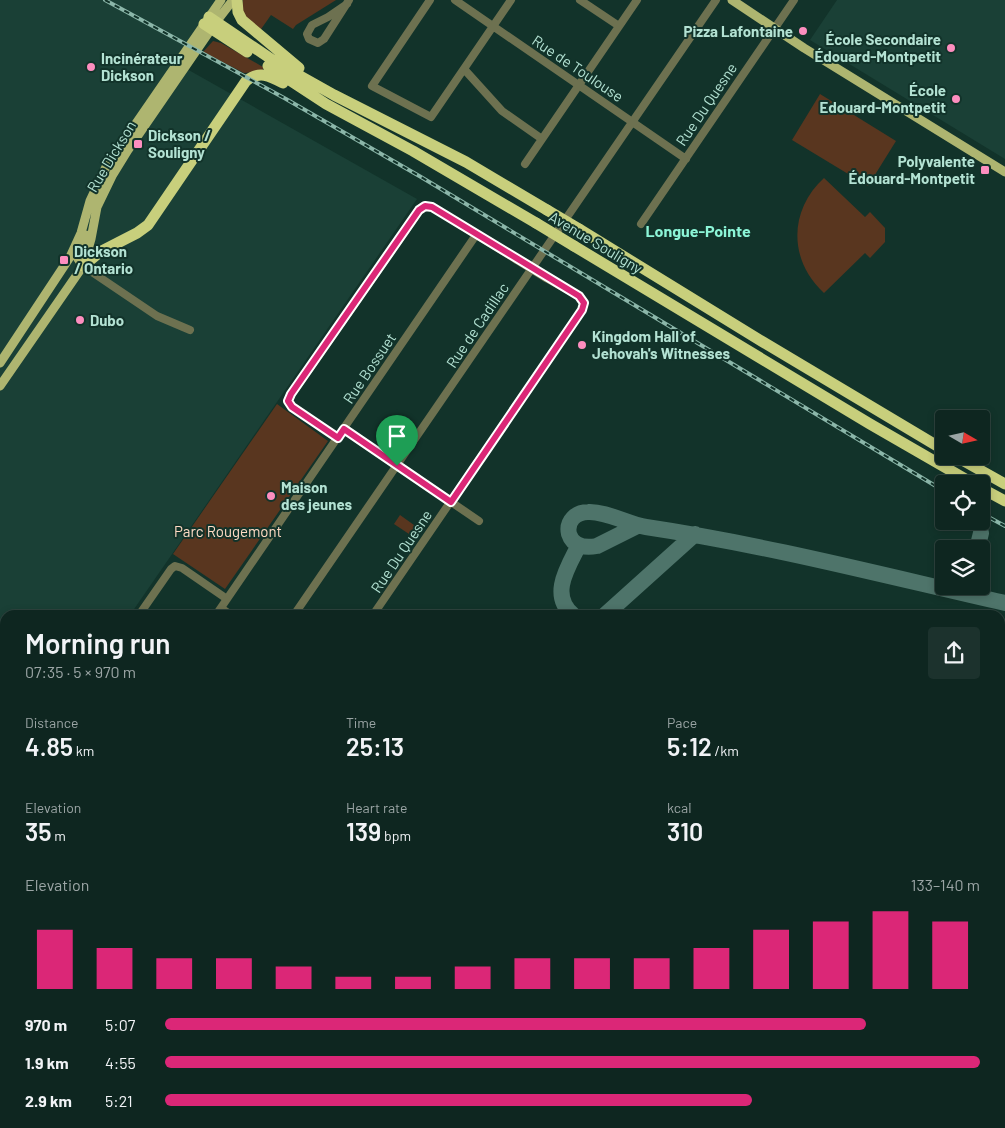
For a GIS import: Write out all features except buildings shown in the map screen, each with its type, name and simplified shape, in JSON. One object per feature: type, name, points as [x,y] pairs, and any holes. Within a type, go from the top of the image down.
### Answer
[{"type":"highway","points":[[235,0],[238,14],[248,27],[282,56],[334,95]]},
{"type":"highway","name":"Avenue Souligny","points":[[210,23],[334,95],[466,162],[935,445]]},
{"type":"highway","name":"Avenue Souligny","points":[[210,23],[326,104],[413,150],[958,475]]},
{"type":"highway","points":[[83,266],[100,252],[137,233],[148,225],[215,128],[242,84],[248,78],[256,75],[268,76],[326,104]]},
{"type":"highway","points":[[971,465],[1005,484]]},
{"type":"highway","points":[[990,493],[1005,501]]},
{"type":"main road","name":"Rue Dickson","points":[[0,386],[83,266],[90,244],[97,207],[107,185],[210,23],[221,0]]},
{"type":"main road","name":"Rue Dickson","points":[[0,363],[70,257],[106,167],[210,23],[235,0]]},
{"type":"main road","points":[[732,0],[774,29],[1005,172]]},
{"type":"main road","points":[[83,266],[78,259],[86,237],[94,193]]},
{"type":"street","points":[[430,0],[372,86],[431,117],[511,0]]},
{"type":"street","name":"Rue de Toulouse","points":[[455,0],[686,159]]},
{"type":"street","points":[[580,0],[619,26]]},
{"type":"street","points":[[525,164],[637,0]]},
{"type":"street","name":"Rue de Cadillac","points":[[297,610],[716,0]]},
{"type":"street","name":"Rue Du Quesne","points":[[641,224],[794,0]]},
{"type":"street","points":[[348,2],[324,39],[318,43],[309,40],[307,34],[310,27],[328,17],[348,2]]},
{"type":"street","points":[[464,68],[502,111],[542,139]]},
{"type":"street","points":[[338,438],[292,407],[288,401],[291,394],[422,207],[432,207],[476,235]]},
{"type":"street","name":"Rue Du Quesne","points":[[377,610],[582,310],[584,303],[579,296],[476,235]]},
{"type":"street","name":"Rue Bossuet","points":[[219,610],[476,235]]},
{"type":"street","points":[[83,266],[157,316],[190,330]]},
{"type":"street","points":[[344,429],[480,521]]},
{"type":"street","points":[[142,610],[175,566],[182,568],[227,599]]},
{"type":"shaded area","points":[[0,0],[221,0],[178,64],[417,199],[133,610],[0,610]]},
{"type":"shaded area","name":"École Edouard-Montpetit","points":[[837,0],[1005,0],[1005,159],[810,40]]},
{"type":"green space","points":[[243,0],[336,0],[296,25],[293,29],[271,15],[259,32],[248,22],[242,10]]},
{"type":"green space","points":[[213,41],[221,43],[263,67],[263,71],[244,73],[203,52]]},
{"type":"green space","points":[[820,94],[896,141],[868,186],[792,140]]},
{"type":"green space","points":[[824,178],[865,217],[870,212],[885,228],[885,242],[870,258],[865,253],[824,293],[812,280],[804,266],[799,251],[797,235],[804,205],[812,191]]},
{"type":"green space","name":"Parc Rougemont","points":[[277,404],[328,441],[225,589],[173,554]]},
{"type":"green space","points":[[400,515],[421,530],[415,538],[394,524]]},
{"type":"taxiway","points":[[637,526],[593,547],[580,546],[574,542],[568,529],[571,521],[576,516],[584,512],[595,512],[646,527],[781,552],[1005,603]]},
{"type":"taxiway","points":[[979,540],[981,533]]},
{"type":"taxiway","points":[[611,610],[695,534]]},
{"type":"taxiway","points":[[569,610],[562,599],[561,590],[566,572],[579,545]]},
{"type":"railway","points":[[105,0],[286,99],[421,177],[935,486]]},
{"type":"railway","points":[[990,518],[1005,526]]},
{"type":"place","name":"Pizza Lafontaine","points":[[803,31]]},
{"type":"place","name":"École Secondaire Édouard-Montpetit","points":[[951,48]]},
{"type":"place","name":"Incinérateur Dickson","points":[[91,67]]},
{"type":"place","name":"École Edouard-Montpetit","points":[[956,99]]},
{"type":"place","name":"Dickson / Souligny","points":[[138,144]]},
{"type":"place","name":"Polyvalente Édouard-Montpetit","points":[[985,170]]},
{"type":"place","name":"Dickson / Ontario","points":[[64,260]]},
{"type":"place","name":"Dubo","points":[[80,320]]},
{"type":"place","name":"Kingdom Hall of Jehovah's Witnesses","points":[[582,345]]},
{"type":"place","name":"Maison des jeunes","points":[[271,496]]},
{"type":"district","name":"Longue-Pointe","points":[[698,230]]},
{"type":"route","points":[[428,206],[579,296],[583,300],[584,305],[451,502],[397,466],[344,429],[338,438],[292,407],[288,401],[419,210],[422,207],[428,206]]}]
